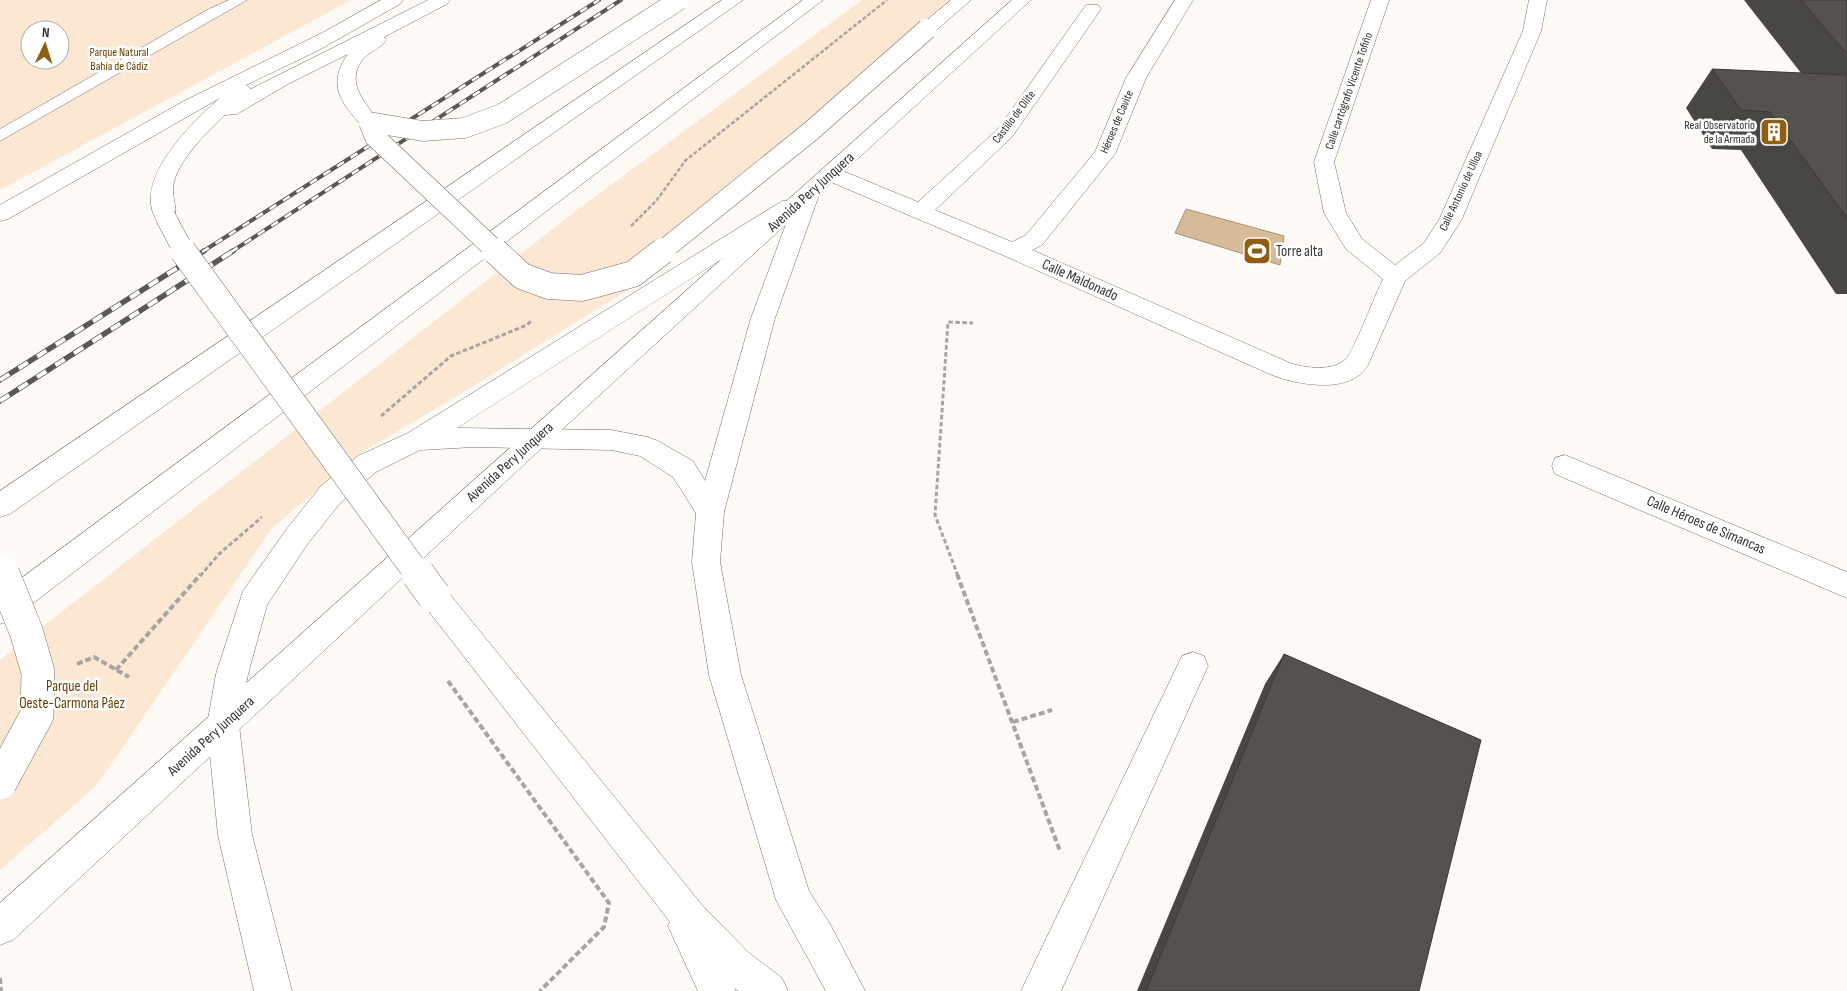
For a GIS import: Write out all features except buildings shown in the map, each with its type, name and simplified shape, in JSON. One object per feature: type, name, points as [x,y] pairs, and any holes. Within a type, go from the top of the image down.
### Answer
[{"type":"main road","points":[[0,214],[191,104],[327,37],[394,0]]},
{"type":"main road","points":[[441,0],[396,26],[353,59],[345,83],[352,103],[369,122],[375,137],[522,276],[550,286],[582,288],[633,274],[811,131],[962,0]]},
{"type":"main road","points":[[369,122],[423,131],[464,128],[502,114],[679,0]]},
{"type":"main road","points":[[0,506],[734,0]]},
{"type":"main road","points":[[0,611],[814,0]]},
{"type":"main road","name":"Avenida Pery Junquera","points":[[0,927],[536,438],[1022,0]]},
{"type":"main road","name":"Héroes de Cavite","points":[[1013,250],[1034,240],[1105,154],[1136,78],[1184,0]]},
{"type":"main road","name":"Calle cartógrafo Vicente Tofiño","points":[[1380,0],[1324,162],[1335,213],[1354,244],[1395,277]]},
{"type":"main road","name":"Calle Antonio de Ulloa","points":[[1330,377],[1345,372],[1356,365],[1395,277],[1432,248],[1450,221],[1532,31],[1538,0]]},
{"type":"main road","name":"Castillo de Olite","points":[[920,212],[1005,133],[1092,9]]},
{"type":"main road","points":[[198,132],[249,97],[356,42],[396,26]]},
{"type":"main road","points":[[327,37],[241,91],[218,110],[198,132],[163,183],[165,216],[181,248],[434,596],[672,898],[736,966],[769,991]]},
{"type":"main road","name":"Calle Maldonado","points":[[831,174],[1013,250],[1280,369],[1297,375],[1330,377]]},
{"type":"main road","points":[[273,991],[235,835],[223,725],[232,674],[253,600],[296,538],[330,494],[367,464],[417,440],[808,194]]},
{"type":"main road","points":[[808,194],[763,318],[710,512],[706,562],[725,675],[794,900],[817,937],[846,991]]},
{"type":"main road","points":[[417,440],[474,437],[611,440],[647,447],[683,470],[710,512]]},
{"type":"main road","name":"Calle Héroes de Simancas","points":[[1565,466],[1847,584]]},
{"type":"main road","points":[[0,566],[26,631],[38,672],[38,715],[0,783]]},
{"type":"main road","points":[[1040,991],[1045,984],[1193,666]]},
{"type":"main road","points":[[672,898],[717,991]]},
{"type":"lane","points":[[0,136],[214,12],[240,0]]},
{"type":"path","points":[[627,229],[656,202],[686,160],[887,0]]},
{"type":"path","points":[[376,420],[451,356],[527,325],[534,318]]},
{"type":"path","points":[[973,323],[948,322],[935,515],[1081,907]]},
{"type":"path","points":[[116,670],[219,554],[264,516]]},
{"type":"path","points":[[444,674],[609,903],[604,928],[540,991]]},
{"type":"path","points":[[1012,722],[1052,710]]},
{"type":"path","points":[[0,978],[1,991]]},
{"type":"green space","name":"Parque Natural Bahía de Cádiz","points":[[0,0],[351,0],[0,190]]},
{"type":"green space","name":"Parque del Oeste-Carmona Páez","points":[[862,0],[948,0],[626,291],[464,392],[362,452],[272,528],[97,785],[0,870],[0,660],[577,210]]},
{"type":"shaded area","name":"Torre alta","points":[[1186,209],[1284,236],[1280,265],[1175,233]]},
{"type":"railway","points":[[202,252],[599,0]]},
{"type":"railway","points":[[231,252],[621,0]]},
{"type":"railway","points":[[0,380],[204,251]]},
{"type":"railway","points":[[0,401],[233,251]]},
{"type":"place","name":"Real Observatorio de la Armada","points":[[1774,132]]},
{"type":"place","name":"Torre alta","points":[[1257,251]]}]
